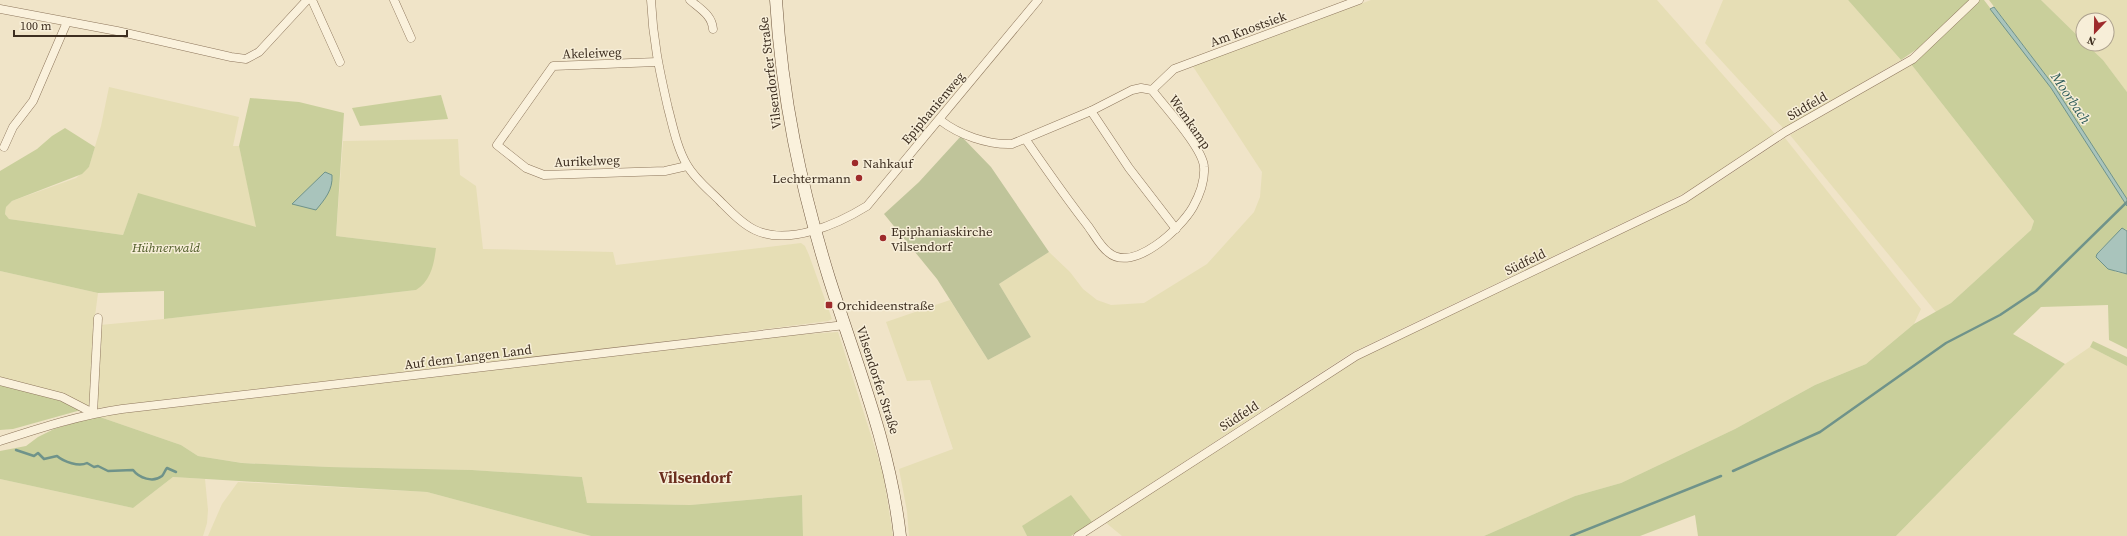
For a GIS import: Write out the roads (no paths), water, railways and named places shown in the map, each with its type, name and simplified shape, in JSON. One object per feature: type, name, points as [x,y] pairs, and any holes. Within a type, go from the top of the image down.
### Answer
[{"type":"main road","name":"Vilsendorfer Straße","points":[[776,0],[783,80],[790,126],[815,229],[881,435],[891,475],[900,536]]},
{"type":"street","points":[[0,9],[117,31],[246,59],[259,52],[307,0]]},
{"type":"street","points":[[312,0],[340,62]]},
{"type":"street","points":[[394,0],[411,38]]},
{"type":"street","points":[[651,0],[652,28],[656,62],[675,134],[687,166],[728,209],[753,230],[765,234],[783,235],[815,229]]},
{"type":"street","points":[[690,0],[707,14],[711,21],[712,29]]},
{"type":"street","name":"Epiphanienweg","points":[[815,229],[852,215],[867,206],[940,120],[1038,0]]},
{"type":"street","name":"Am Knostsiek","points":[[1152,90],[1174,69],[1359,0]]},
{"type":"street","name":"Südfeld","points":[[1078,536],[1356,356],[1684,198],[1784,132],[1913,59],[1975,0]]},
{"type":"street","points":[[4,147],[13,126],[33,101],[67,22]]},
{"type":"street","name":"Akeleiweg","points":[[497,145],[553,66],[656,62]]},
{"type":"street","name":"Wemkamp","points":[[940,120],[965,133],[999,144],[1012,144],[1026,140],[1091,111],[1132,90],[1141,88],[1152,90],[1183,129],[1201,156],[1204,166],[1204,177],[1193,206],[1176,229],[1154,246],[1139,255],[1128,258],[1117,257],[1108,252],[1073,207],[1026,140]]},
{"type":"street","points":[[1091,111],[1129,168],[1176,229]]},
{"type":"street","name":"Aurikelweg","points":[[497,145],[526,168],[544,175],[665,171],[687,166]]},
{"type":"street","points":[[0,381],[62,397],[93,413],[98,318]]},
{"type":"street","name":"Auf dem Langen Land","points":[[0,441],[93,413],[845,325]]},
{"type":"water","points":[[1994,7],[2054,86],[2127,199],[2127,206],[2051,88],[1990,9]]},
{"type":"water","points":[[325,172],[332,175],[330,190],[316,210],[292,204]]},
{"type":"water","points":[[2122,228],[2127,231],[2127,274],[2108,269],[2096,257],[2097,254]]},
{"type":"waterway","points":[[1733,471],[1820,432],[1946,343],[2000,315],[2036,291],[2127,202]]},
{"type":"waterway","points":[[16,450],[34,456],[38,453],[44,459],[57,456],[72,463],[87,463],[94,467],[98,466],[108,471],[133,470],[146,479],[155,479],[162,476],[167,468],[176,472]]},
{"type":"waterway","points":[[1571,536],[1721,476]]},
{"type":"place","name":"Nahkauf","points":[[855,163]]},
{"type":"place","name":"Lechtermann","points":[[859,178]]},
{"type":"place","name":"Epiphaniaskirche Vilsendorf","points":[[883,238]]},
{"type":"place","name":"Orchideenstraße","points":[[829,305]]},
{"type":"district","name":"Vilsendorf","points":[[695,477]]},
{"type":"water label","name":"Moorbach","points":[[2071,98]]},
{"type":"park label","name":"Hühnerwald","points":[[166,247]]}]
